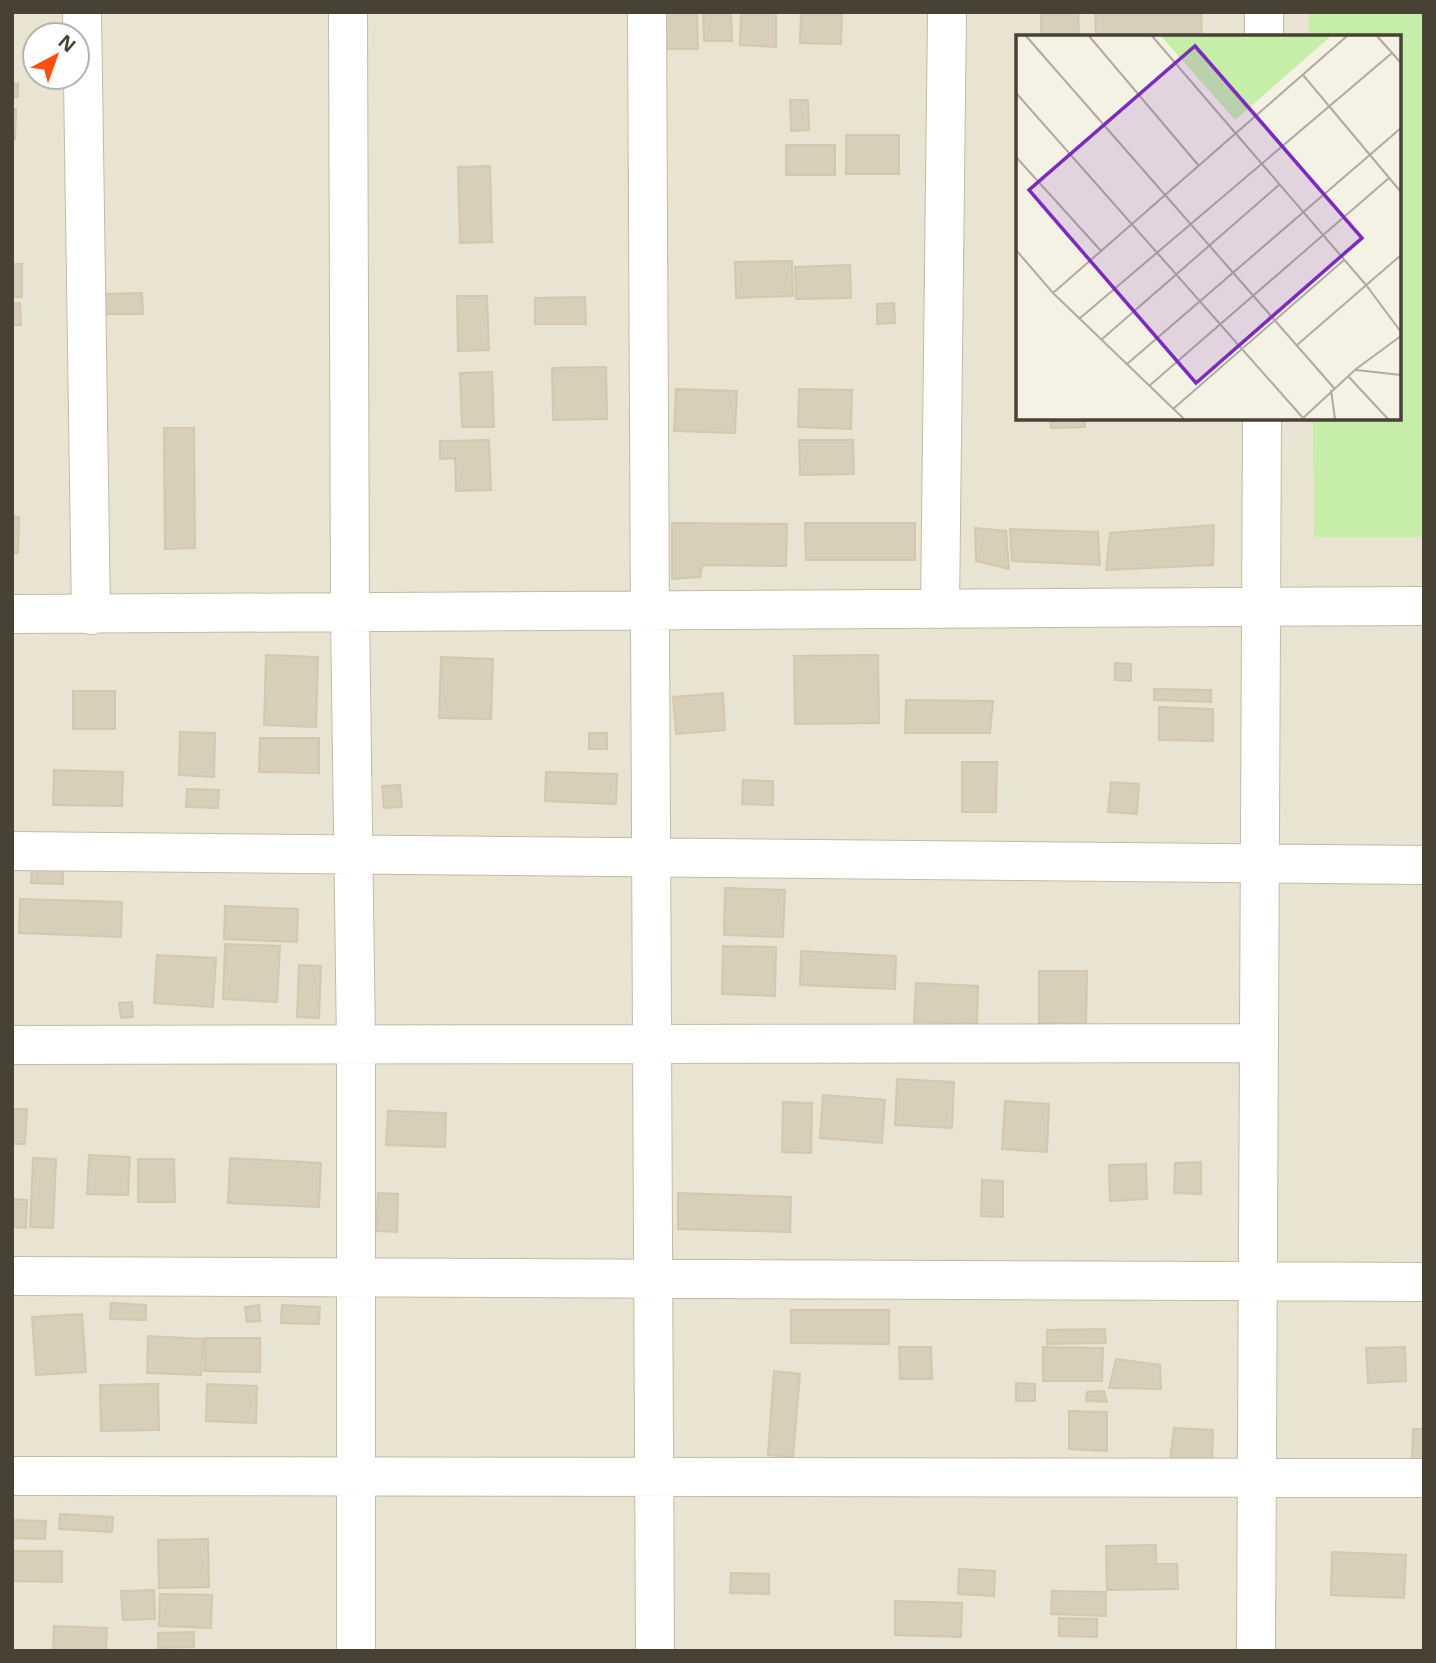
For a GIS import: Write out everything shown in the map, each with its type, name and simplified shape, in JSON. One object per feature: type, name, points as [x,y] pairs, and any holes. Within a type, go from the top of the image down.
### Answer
[{"type":"street","points":[[82,12],[91,615]]},
{"type":"street","points":[[348,12],[350,613],[356,1044],[356,1651]]},
{"type":"street","points":[[647,12],[654,1651]]},
{"type":"street","points":[[940,609],[947,12]]},
{"type":"street","points":[[1264,12],[1264,35]]},
{"type":"street","points":[[1256,1651],[1262,420]]},
{"type":"street","points":[[12,614],[1424,606]]},
{"type":"street","points":[[12,851],[1424,866]]},
{"type":"street","points":[[12,1045],[1259,1042]]},
{"type":"street","points":[[12,1276],[1424,1282]]},
{"type":"street","points":[[12,1476],[1424,1478]]},
{"type":"shaded area","points":[[12,12],[1424,12],[1424,1651],[12,1651]]},
{"type":"green space","points":[[1309,12],[1424,12],[1424,537],[1314,537],[1313,420],[1401,420],[1401,35],[1309,35]]},
{"type":"building","points":[[663,12],[697,12],[698,49],[664,49]]},
{"type":"building","points":[[703,12],[731,12],[732,41],[704,41]]},
{"type":"building","points":[[741,12],[776,12],[776,47],[740,45]]},
{"type":"building","points":[[801,12],[842,12],[841,44],[800,43]]},
{"type":"building","points":[[1041,12],[1078,12],[1079,35],[1041,35]]},
{"type":"building","points":[[1095,12],[1201,12],[1202,35],[1096,35]]},
{"type":"building","points":[[12,84],[18,84],[18,97],[12,97]]},
{"type":"building","points":[[790,100],[808,100],[809,130],[791,131]]},
{"type":"building","points":[[12,109],[16,109],[15,139],[12,139]]},
{"type":"building","points":[[846,135],[899,135],[899,174],[846,174]]},
{"type":"building","points":[[786,145],[835,145],[835,175],[786,175]]},
{"type":"building","points":[[490,166],[492,242],[460,243],[458,167]]},
{"type":"building","points":[[792,261],[793,296],[736,298],[735,262]]},
{"type":"building","points":[[12,264],[22,264],[22,297],[12,297]]},
{"type":"building","points":[[850,265],[851,298],[796,299],[795,267]]},
{"type":"building","points":[[142,293],[143,314],[105,314],[105,294]]},
{"type":"building","points":[[457,296],[487,296],[489,350],[458,351]]},
{"type":"building","points":[[585,297],[586,324],[535,324],[535,298]]},
{"type":"building","points":[[20,303],[21,325],[12,325],[12,304]]},
{"type":"building","points":[[894,303],[895,323],[877,324],[877,304]]},
{"type":"building","points":[[606,367],[607,419],[553,420],[552,368]]},
{"type":"building","points":[[492,372],[494,427],[462,427],[460,373]]},
{"type":"building","points":[[676,389],[737,391],[735,433],[674,431]]},
{"type":"building","points":[[799,389],[852,390],[851,429],[798,427]]},
{"type":"building","points":[[1050,420],[1085,420],[1085,427],[1051,428]]},
{"type":"building","points":[[164,428],[194,428],[195,548],[165,549]]},
{"type":"building","points":[[489,440],[491,490],[456,491],[455,458],[440,459],[440,441]]},
{"type":"building","points":[[799,440],[853,440],[854,474],[800,475]]},
{"type":"building","points":[[12,516],[19,517],[18,553],[12,553]]},
{"type":"building","points":[[672,523],[787,524],[786,566],[702,565],[700,577],[672,579]]},
{"type":"building","points":[[805,523],[915,523],[915,560],[806,560]]},
{"type":"building","points":[[1214,525],[1213,565],[1106,570],[1110,533]]},
{"type":"building","points":[[975,528],[1006,531],[1009,569],[976,561]]},
{"type":"building","points":[[1010,529],[1098,532],[1100,565],[1012,561]]},
{"type":"building","points":[[266,655],[318,657],[316,727],[264,725]]},
{"type":"building","points":[[878,655],[879,723],[795,724],[794,656]]},
{"type":"building","points":[[441,657],[493,659],[491,719],[439,718]]},
{"type":"building","points":[[1115,663],[1131,664],[1131,681],[1115,680]]},
{"type":"building","points":[[1154,689],[1211,690],[1211,702],[1154,700]]},
{"type":"building","points":[[73,691],[115,691],[115,729],[73,729]]},
{"type":"building","points":[[723,693],[725,730],[676,734],[673,697]]},
{"type":"building","points":[[906,700],[993,701],[990,733],[905,733]]},
{"type":"building","points":[[1159,707],[1213,709],[1213,741],[1159,740]]},
{"type":"building","points":[[180,732],[215,733],[214,777],[179,775]]},
{"type":"building","points":[[589,733],[607,733],[607,749],[589,749]]},
{"type":"building","points":[[260,738],[319,738],[319,773],[259,772]]},
{"type":"building","points":[[962,762],[997,762],[996,812],[962,812]]},
{"type":"building","points":[[54,770],[123,772],[122,806],[53,805]]},
{"type":"building","points":[[546,772],[617,774],[616,804],[545,801]]},
{"type":"building","points":[[743,780],[773,781],[773,805],[742,804]]},
{"type":"building","points":[[1111,782],[1139,784],[1137,814],[1108,812]]},
{"type":"building","points":[[400,785],[402,807],[384,808],[382,786]]},
{"type":"building","points":[[187,789],[219,790],[218,808],[186,807]]},
{"type":"building","points":[[32,867],[63,868],[63,884],[31,883]]},
{"type":"building","points":[[725,888],[785,890],[783,937],[724,935]]},
{"type":"building","points":[[20,899],[122,902],[121,937],[19,933]]},
{"type":"building","points":[[225,906],[298,909],[297,942],[224,939]]},
{"type":"building","points":[[225,944],[280,946],[277,1002],[223,999]]},
{"type":"building","points":[[723,946],[776,947],[775,996],[722,994]]},
{"type":"building","points":[[801,951],[896,956],[895,989],[800,985]]},
{"type":"building","points":[[157,955],[216,958],[213,1007],[154,1003]]},
{"type":"building","points":[[299,965],[321,966],[319,1018],[297,1017]]},
{"type":"building","points":[[1039,971],[1087,971],[1086,1024],[1039,1023]]},
{"type":"building","points":[[916,983],[978,986],[977,1024],[914,1022]]},
{"type":"building","points":[[132,1002],[133,1017],[121,1018],[119,1003]]},
{"type":"building","points":[[897,1079],[954,1082],[952,1128],[895,1125]]},
{"type":"building","points":[[823,1095],[885,1100],[882,1143],[820,1138]]},
{"type":"building","points":[[1005,1101],[1049,1104],[1047,1152],[1002,1149]]},
{"type":"building","points":[[783,1102],[812,1103],[811,1153],[782,1152]]},
{"type":"building","points":[[12,1109],[27,1109],[25,1144],[12,1144]]},
{"type":"building","points":[[388,1111],[446,1113],[445,1147],[386,1145]]},
{"type":"building","points":[[89,1155],[130,1157],[128,1195],[87,1194]]},
{"type":"building","points":[[33,1158],[56,1159],[53,1228],[30,1227]]},
{"type":"building","points":[[230,1158],[321,1163],[319,1207],[228,1203]]},
{"type":"building","points":[[138,1159],[174,1159],[175,1202],[138,1202]]},
{"type":"building","points":[[1201,1162],[1201,1194],[1174,1193],[1175,1163]]},
{"type":"building","points":[[1146,1164],[1147,1199],[1110,1201],[1109,1165]]},
{"type":"building","points":[[982,1180],[1003,1181],[1003,1217],[981,1216]]},
{"type":"building","points":[[378,1193],[398,1194],[397,1232],[376,1231]]},
{"type":"building","points":[[678,1193],[791,1197],[790,1232],[678,1229]]},
{"type":"building","points":[[12,1199],[27,1200],[26,1228],[12,1227]]},
{"type":"building","points":[[111,1303],[146,1305],[146,1320],[110,1319]]},
{"type":"building","points":[[259,1305],[260,1321],[247,1322],[245,1307]]},
{"type":"building","points":[[282,1305],[320,1307],[319,1324],[281,1323]]},
{"type":"building","points":[[791,1310],[889,1310],[889,1344],[791,1343]]},
{"type":"building","points":[[82,1314],[86,1372],[36,1375],[32,1317]]},
{"type":"building","points":[[1105,1329],[1106,1343],[1047,1344],[1047,1330]]},
{"type":"building","points":[[148,1336],[203,1339],[201,1375],[147,1373]]},
{"type":"building","points":[[205,1338],[260,1338],[260,1372],[204,1371]]},
{"type":"building","points":[[899,1347],[931,1347],[932,1379],[900,1379]]},
{"type":"building","points":[[1043,1347],[1103,1348],[1102,1381],[1043,1381]]},
{"type":"building","points":[[1405,1347],[1406,1381],[1368,1383],[1366,1348]]},
{"type":"building","points":[[1116,1359],[1160,1365],[1161,1389],[1109,1388]]},
{"type":"building","points":[[774,1371],[800,1374],[793,1457],[768,1455]]},
{"type":"building","points":[[1016,1383],[1035,1384],[1035,1401],[1016,1401]]},
{"type":"building","points":[[158,1384],[159,1430],[101,1431],[100,1385]]},
{"type":"building","points":[[207,1384],[257,1386],[256,1423],[206,1421]]},
{"type":"building","points":[[1104,1391],[1107,1402],[1086,1401],[1087,1392]]},
{"type":"building","points":[[1069,1411],[1107,1412],[1107,1451],[1069,1449]]},
{"type":"building","points":[[1174,1428],[1213,1430],[1212,1464],[1170,1461]]},
{"type":"building","points":[[1413,1429],[1424,1429],[1424,1463],[1412,1463]]},
{"type":"building","points":[[60,1514],[113,1517],[112,1532],[59,1529]]},
{"type":"building","points":[[12,1520],[46,1521],[45,1539],[12,1538]]},
{"type":"building","points":[[208,1539],[209,1587],[159,1588],[158,1540]]},
{"type":"building","points":[[1156,1545],[1156,1564],[1177,1564],[1178,1589],[1107,1590],[1106,1546]]},
{"type":"building","points":[[12,1551],[62,1551],[62,1582],[12,1581]]},
{"type":"building","points":[[1332,1552],[1406,1555],[1404,1598],[1331,1595]]},
{"type":"building","points":[[959,1569],[995,1571],[994,1596],[958,1594]]},
{"type":"building","points":[[731,1573],[769,1574],[769,1594],[730,1593]]},
{"type":"building","points":[[154,1590],[155,1619],[123,1620],[121,1591]]},
{"type":"building","points":[[1052,1591],[1106,1592],[1106,1616],[1051,1614]]},
{"type":"building","points":[[160,1594],[212,1595],[211,1628],[159,1626]]},
{"type":"building","points":[[895,1601],[962,1603],[961,1637],[895,1635]]},
{"type":"building","points":[[1059,1618],[1097,1619],[1097,1637],[1059,1636]]},
{"type":"building","points":[[54,1626],[107,1628],[106,1651],[53,1651]]},
{"type":"building","points":[[194,1632],[194,1647],[158,1648],[158,1633]]}]
